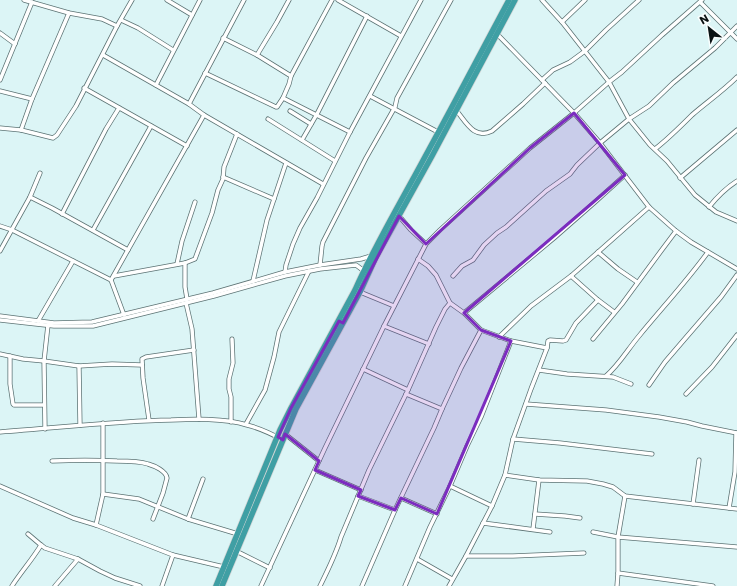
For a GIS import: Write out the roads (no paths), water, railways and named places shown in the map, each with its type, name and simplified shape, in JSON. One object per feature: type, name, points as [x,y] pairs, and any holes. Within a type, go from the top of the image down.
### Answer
[{"type":"highway","points":[[216,586],[282,437],[329,347],[371,256],[509,0]]},
{"type":"highway","points":[[341,322],[360,292],[375,259],[515,0]]},
{"type":"highway","points":[[222,586],[282,437]]},
{"type":"street","points":[[24,0],[69,13],[102,19],[117,26]]},
{"type":"street","points":[[0,128],[21,130],[53,138],[56,137],[76,106],[84,88],[132,0]]},
{"type":"street","points":[[167,0],[192,15]]},
{"type":"street","points":[[156,85],[200,0]]},
{"type":"street","points":[[188,104],[244,0]]},
{"type":"street","points":[[256,55],[278,22],[289,0]]},
{"type":"street","points":[[205,73],[277,107],[283,98],[291,76],[332,0]]},
{"type":"street","points":[[338,0],[401,36]]},
{"type":"street","points":[[285,272],[293,244],[300,228],[421,0]]},
{"type":"street","points":[[320,265],[323,242],[359,170],[394,108],[397,98],[450,0]]},
{"type":"street","points":[[542,0],[562,22],[609,82],[629,119],[650,144],[667,161],[695,195],[716,212],[737,221]]},
{"type":"street","points":[[562,22],[585,0]]},
{"type":"street","points":[[456,110],[474,132],[482,134],[492,132],[523,104],[554,70],[570,62],[585,51],[639,0]]},
{"type":"street","points":[[261,586],[319,460],[384,326],[426,244],[530,148],[622,72],[701,1],[737,39]]},
{"type":"street","points":[[0,80],[32,2]]},
{"type":"street","points":[[21,130],[32,99],[69,13]]},
{"type":"street","points":[[302,140],[367,16]]},
{"type":"street","points":[[121,20],[138,28],[173,50]]},
{"type":"street","points":[[453,276],[462,266],[473,260],[484,244],[497,233],[506,228],[546,191],[570,174],[577,165],[600,143],[629,119],[649,106],[672,83],[715,48],[737,26]]},
{"type":"street","points":[[0,33],[15,44]]},
{"type":"street","points":[[497,34],[574,113],[600,143],[649,207],[676,231],[737,269]]},
{"type":"street","points":[[223,38],[256,55],[291,76]]},
{"type":"street","points":[[102,55],[156,85],[204,115],[323,184]]},
{"type":"street","points":[[656,150],[693,115],[737,77]]},
{"type":"street","points":[[84,88],[187,146]]},
{"type":"street","points":[[0,91],[32,99]]},
{"type":"street","points":[[370,96],[438,132]]},
{"type":"street","points":[[283,98],[350,132]]},
{"type":"street","points":[[62,214],[106,128],[119,108]]},
{"type":"street","points":[[290,111],[311,124]]},
{"type":"street","points":[[111,280],[204,115]]},
{"type":"street","points":[[268,120],[335,160]]},
{"type":"street","points":[[93,230],[151,126]]},
{"type":"street","points":[[680,178],[737,130]]},
{"type":"street","points":[[114,276],[185,263],[195,259],[212,213],[223,177],[224,166],[237,134]]},
{"type":"street","points":[[253,281],[267,220],[286,163]]},
{"type":"street","points":[[0,251],[30,197],[40,173]]},
{"type":"street","points":[[464,313],[596,202],[625,175]]},
{"type":"street","points":[[223,177],[274,199]]},
{"type":"street","points":[[709,207],[727,188],[737,181]]},
{"type":"street","points":[[30,197],[128,250]]},
{"type":"street","points":[[177,264],[182,241],[195,202]]},
{"type":"street","points":[[499,337],[531,306],[571,276],[649,207]]},
{"type":"street","points":[[398,216],[426,244]]},
{"type":"street","points":[[0,226],[12,230],[111,280],[124,315]]},
{"type":"street","points":[[593,338],[622,304],[676,231]]},
{"type":"street","points":[[598,252],[618,269],[637,282]]},
{"type":"street","points":[[606,376],[691,275],[708,252]]},
{"type":"street","points":[[0,316],[54,323],[92,322],[186,301],[285,272],[320,265],[360,260],[371,256]]},
{"type":"street","points":[[418,259],[428,266],[436,275],[450,303],[464,313],[481,330],[511,341],[547,348]]},
{"type":"street","points":[[38,321],[73,261]]},
{"type":"street","points":[[185,263],[186,301],[192,330],[199,419]]},
{"type":"street","points":[[0,320],[48,326],[93,326],[285,276],[320,269],[356,265],[364,271]]},
{"type":"street","points":[[246,424],[265,390],[279,332],[310,271]]},
{"type":"street","points":[[649,385],[665,362],[721,297],[737,275]]},
{"type":"street","points":[[571,276],[614,312]]},
{"type":"street","points":[[360,292],[394,306]]},
{"type":"street","points":[[450,586],[452,579],[466,556],[492,506],[505,475],[513,439],[530,389],[547,348],[548,341],[566,340],[576,323],[598,300]]},
{"type":"street","points":[[320,586],[328,571],[369,470],[407,392],[436,327],[445,309],[450,303]]},
{"type":"street","points":[[45,429],[44,361],[48,326]]},
{"type":"street","points":[[384,326],[429,344]]},
{"type":"street","points":[[362,586],[395,510],[481,330]]},
{"type":"street","points":[[686,394],[712,366],[737,335]]},
{"type":"street","points":[[231,422],[229,379],[233,364],[232,339]]},
{"type":"street","points":[[405,586],[430,527],[481,417],[511,341]]},
{"type":"street","points":[[150,420],[142,365],[144,357],[194,350]]},
{"type":"street","points":[[0,354],[23,359],[79,366],[112,364],[142,365]]},
{"type":"street","points":[[10,356],[10,384],[13,404],[44,405]]},
{"type":"street","points":[[79,366],[80,425]]},
{"type":"street","points":[[363,369],[442,409]]},
{"type":"street","points":[[539,370],[567,374],[613,377],[631,384]]},
{"type":"street","points":[[526,404],[606,410],[659,417],[737,433],[736,472],[729,508]]},
{"type":"street","points":[[0,432],[103,423],[199,419],[246,424],[282,437],[319,460]]},
{"type":"street","points":[[96,525],[103,494],[103,423]]},
{"type":"street","points":[[513,439],[652,454]]},
{"type":"street","points":[[693,504],[699,460]]},
{"type":"street","points":[[52,461],[130,461],[147,463],[163,472],[167,476],[167,481],[153,519]]},
{"type":"street","points":[[315,470],[361,490]]},
{"type":"street","points":[[505,475],[539,480],[587,481],[603,484],[613,488],[625,496],[737,509]]},
{"type":"street","points":[[188,518],[203,479]]},
{"type":"street","points":[[533,529],[539,480]]},
{"type":"street","points":[[0,486],[73,518],[96,525],[173,555],[224,567]]},
{"type":"street","points":[[450,486],[492,506]]},
{"type":"street","points":[[103,494],[140,499],[188,518],[238,534]]},
{"type":"street","points":[[358,496],[395,510]]},
{"type":"street","points":[[617,586],[618,537],[625,496]]},
{"type":"street","points":[[401,498],[437,514]]},
{"type":"street","points":[[535,514],[580,518]]},
{"type":"street","points":[[483,523],[550,532]]},
{"type":"street","points":[[593,532],[618,537],[737,547]]},
{"type":"street","points":[[28,534],[41,545],[78,558],[115,578],[140,586]]},
{"type":"street","points":[[12,586],[41,545]]},
{"type":"street","points":[[236,551],[270,568]]},
{"type":"street","points":[[466,556],[584,553]]},
{"type":"street","points":[[162,586],[173,555]]},
{"type":"street","points":[[55,586],[78,558]]},
{"type":"street","points":[[417,559],[452,579]]},
{"type":"street","points":[[618,573],[713,586]]}]
